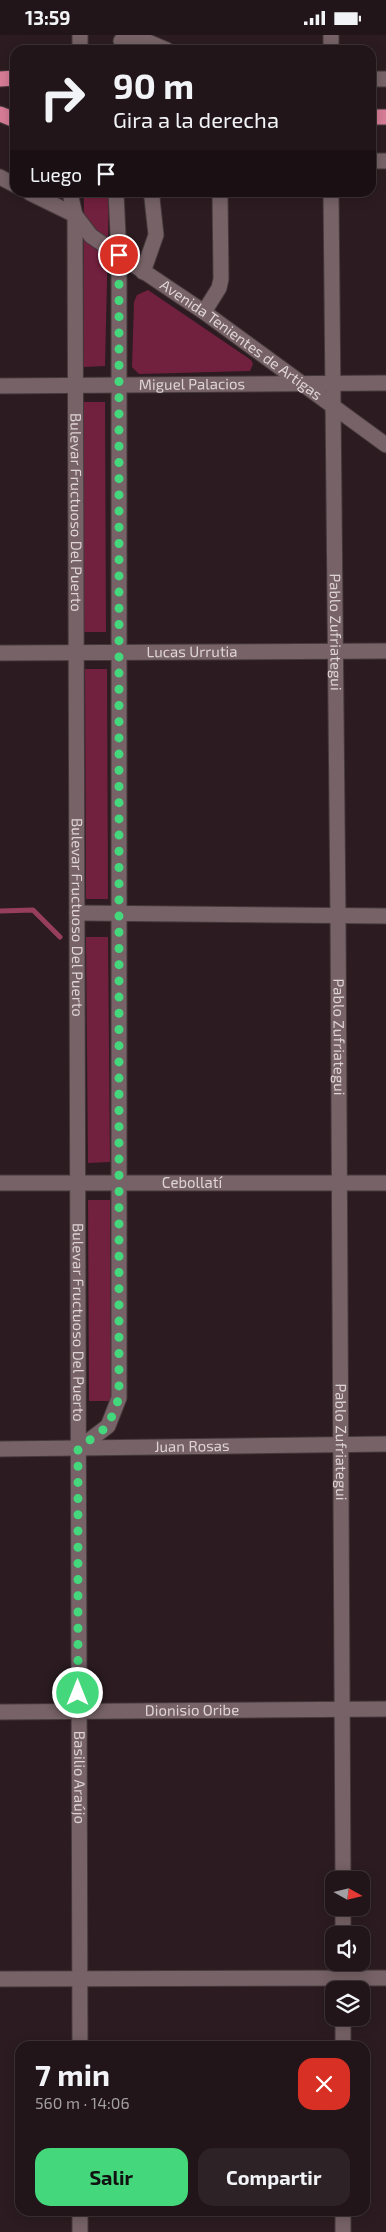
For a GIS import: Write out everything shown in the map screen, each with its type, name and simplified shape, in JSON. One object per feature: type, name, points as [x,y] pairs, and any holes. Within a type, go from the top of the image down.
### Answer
[{"type":"street","points":[[121,42],[141,39],[155,45]]},
{"type":"street","points":[[38,197],[75,215]]},
{"type":"street","name":"Bulevar Fructuoso Del Puerto","points":[[71,197],[75,215],[76,385],[75,652],[78,1449]]},
{"type":"street","name":"Bulevar Fructuoso Del Puerto","points":[[78,1449],[108,1426],[119,1398],[117,384],[119,255],[116,197]]},
{"type":"street","points":[[143,272],[156,235],[152,197]]},
{"type":"street","points":[[204,312],[219,288],[220,197]]},
{"type":"street","name":"Pablo Zufriategui","points":[[330,197],[336,651],[343,1871]]},
{"type":"street","name":"Avenida Tenientes de Artigas","points":[[75,215],[91,236],[204,312],[386,445]]},
{"type":"street","name":"Miguel Palacios","points":[[0,386],[386,383]]},
{"type":"street","name":"Lucas Urrutia","points":[[0,653],[386,651]]},
{"type":"street","points":[[77,913],[386,916]]},
{"type":"street","name":"Cebollatí","points":[[0,1183],[386,1183]]},
{"type":"street","name":"Juan Rosas","points":[[0,1449],[386,1444]]},
{"type":"street","name":"Basilio Araújo","points":[[78,1449],[80,2041]]},
{"type":"street","name":"Dionisio Oribe","points":[[0,1712],[386,1709]]},
{"type":"street","points":[[364,1981],[386,1978]]},
{"type":"street","points":[[0,1979],[325,1984]]},
{"type":"street","points":[[343,2026],[343,2041]]},
{"type":"street","points":[[80,2216],[80,2232]]},
{"type":"street","points":[[343,2216],[343,2232]]},
{"type":"shaded area","points":[[84,197],[109,197],[105,366],[83,367]]},
{"type":"shaded area","points":[[148,290],[251,360],[253,364],[250,371],[139,374],[132,367],[134,302],[137,295]]},
{"type":"shaded area","points":[[83,402],[105,402],[106,632],[84,632]]},
{"type":"shaded area","points":[[85,669],[107,669],[108,899],[86,899]]},
{"type":"shaded area","points":[[86,937],[108,937],[110,1162],[88,1163]]},
{"type":"shaded area","points":[[88,1200],[110,1200],[111,1401],[89,1401]]},
{"type":"waterway","points":[[0,911],[33,910],[60,937]]},
{"type":"route","points":[[78,1693],[78,1449],[108,1426],[119,1398],[117,403],[119,255]]}]
